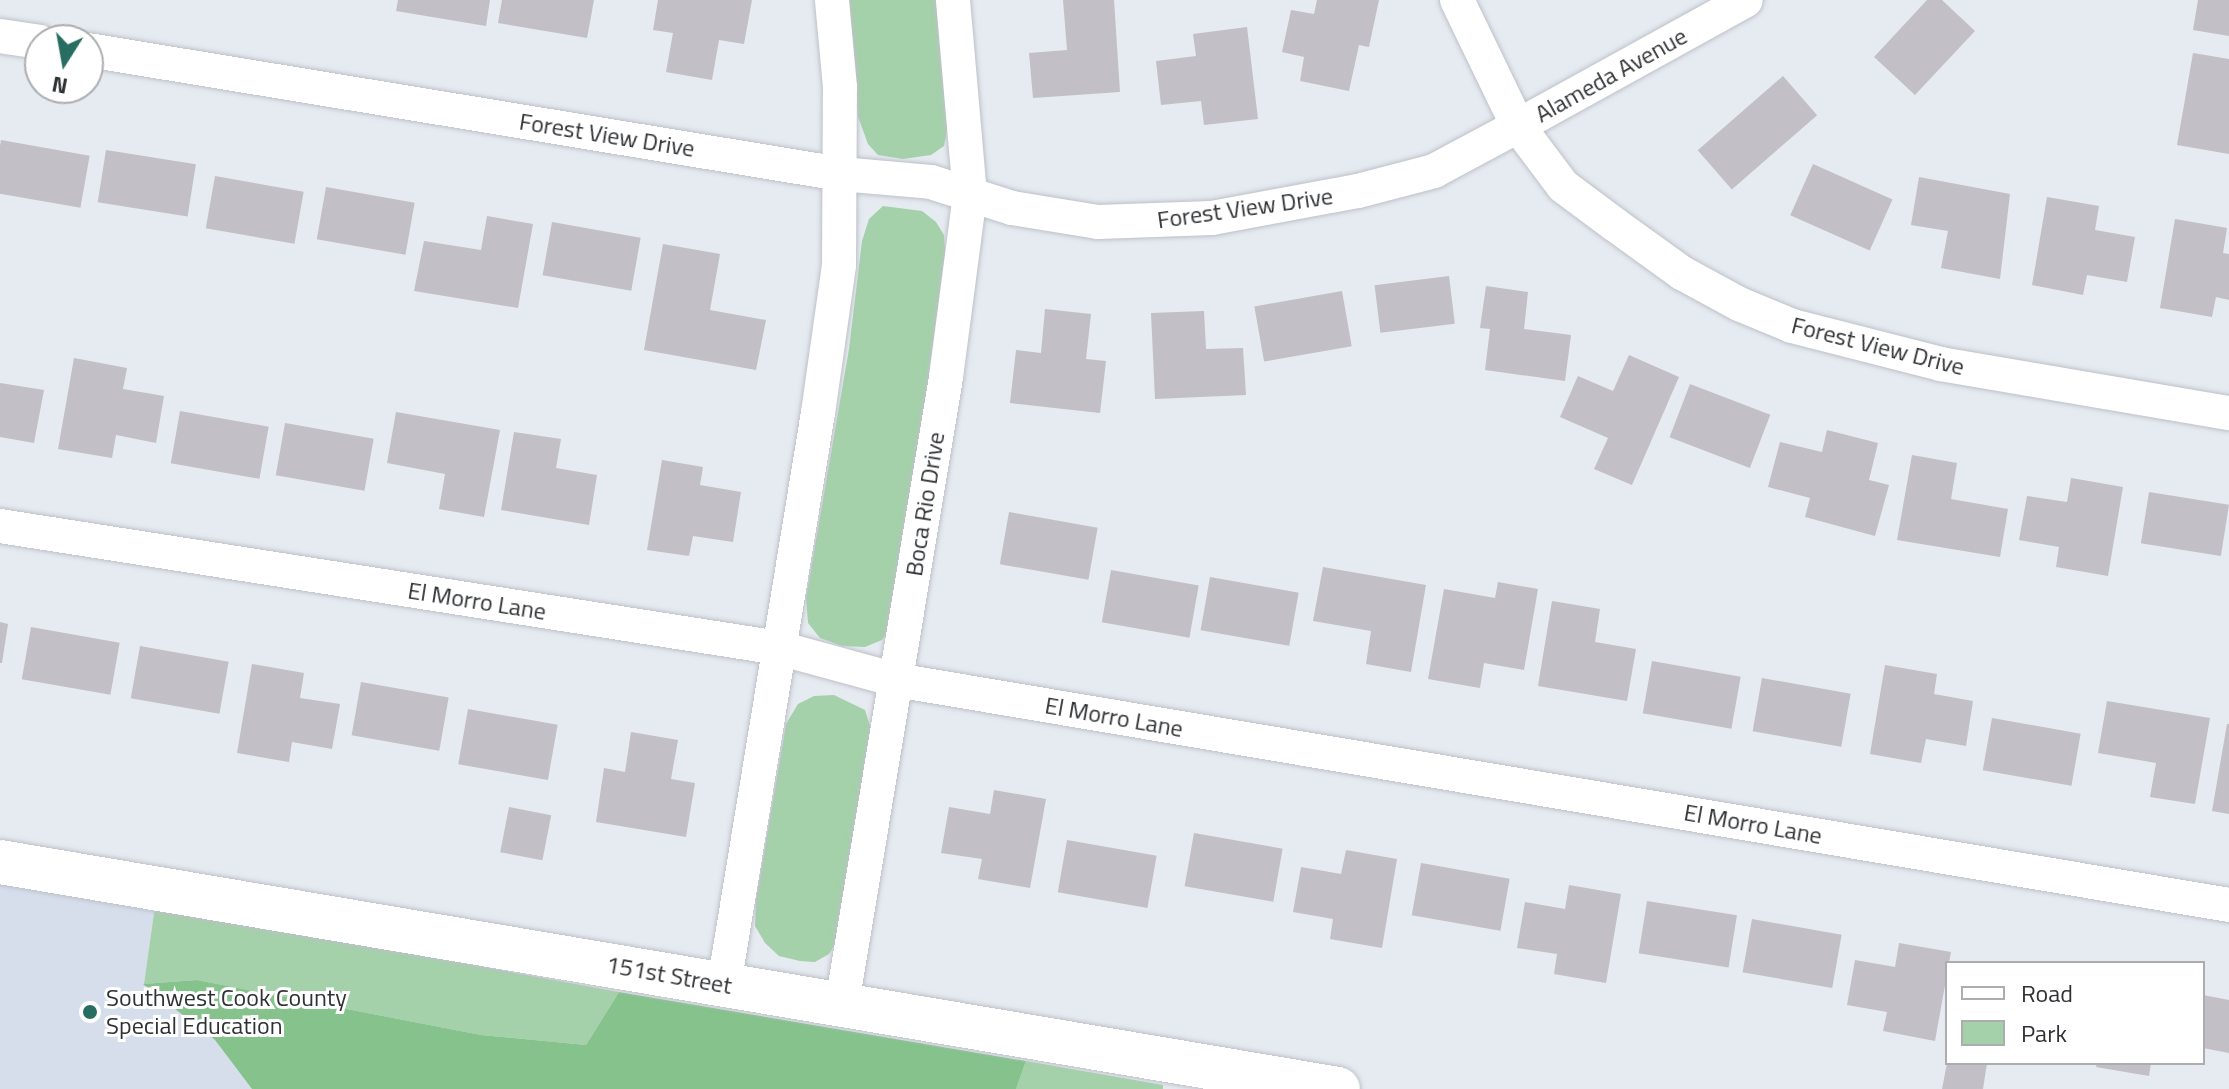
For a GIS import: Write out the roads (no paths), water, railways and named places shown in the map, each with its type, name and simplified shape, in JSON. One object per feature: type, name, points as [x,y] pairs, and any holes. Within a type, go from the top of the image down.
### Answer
[{"type":"street","points":[[724,985],[818,413],[839,265],[840,87],[832,0]]},
{"type":"street","name":"Boca Rio Drive","points":[[842,1004],[946,377],[970,195],[953,0]]},
{"type":"street","points":[[1457,0],[1518,126]]},
{"type":"street","name":"Alameda Avenue","points":[[1518,126],[1746,0]]},
{"type":"street","points":[[0,36],[24,40]]},
{"type":"street","name":"Forest View Drive","points":[[104,53],[840,174],[931,182],[1012,208],[1098,222],[1212,218],[1358,191],[1434,171],[1518,126],[1563,186],[1625,232],[1693,279],[1739,304],[1792,326],[1941,364],[2229,413]]},
{"type":"street","name":"El Morro Lane","points":[[0,526],[779,648],[896,680],[2229,905]]},
{"type":"street","name":"151st Street","points":[[0,862],[1338,1089]]},
{"type":"place","name":"Southwest Cook County Special Education","points":[[90,1012]]}]
